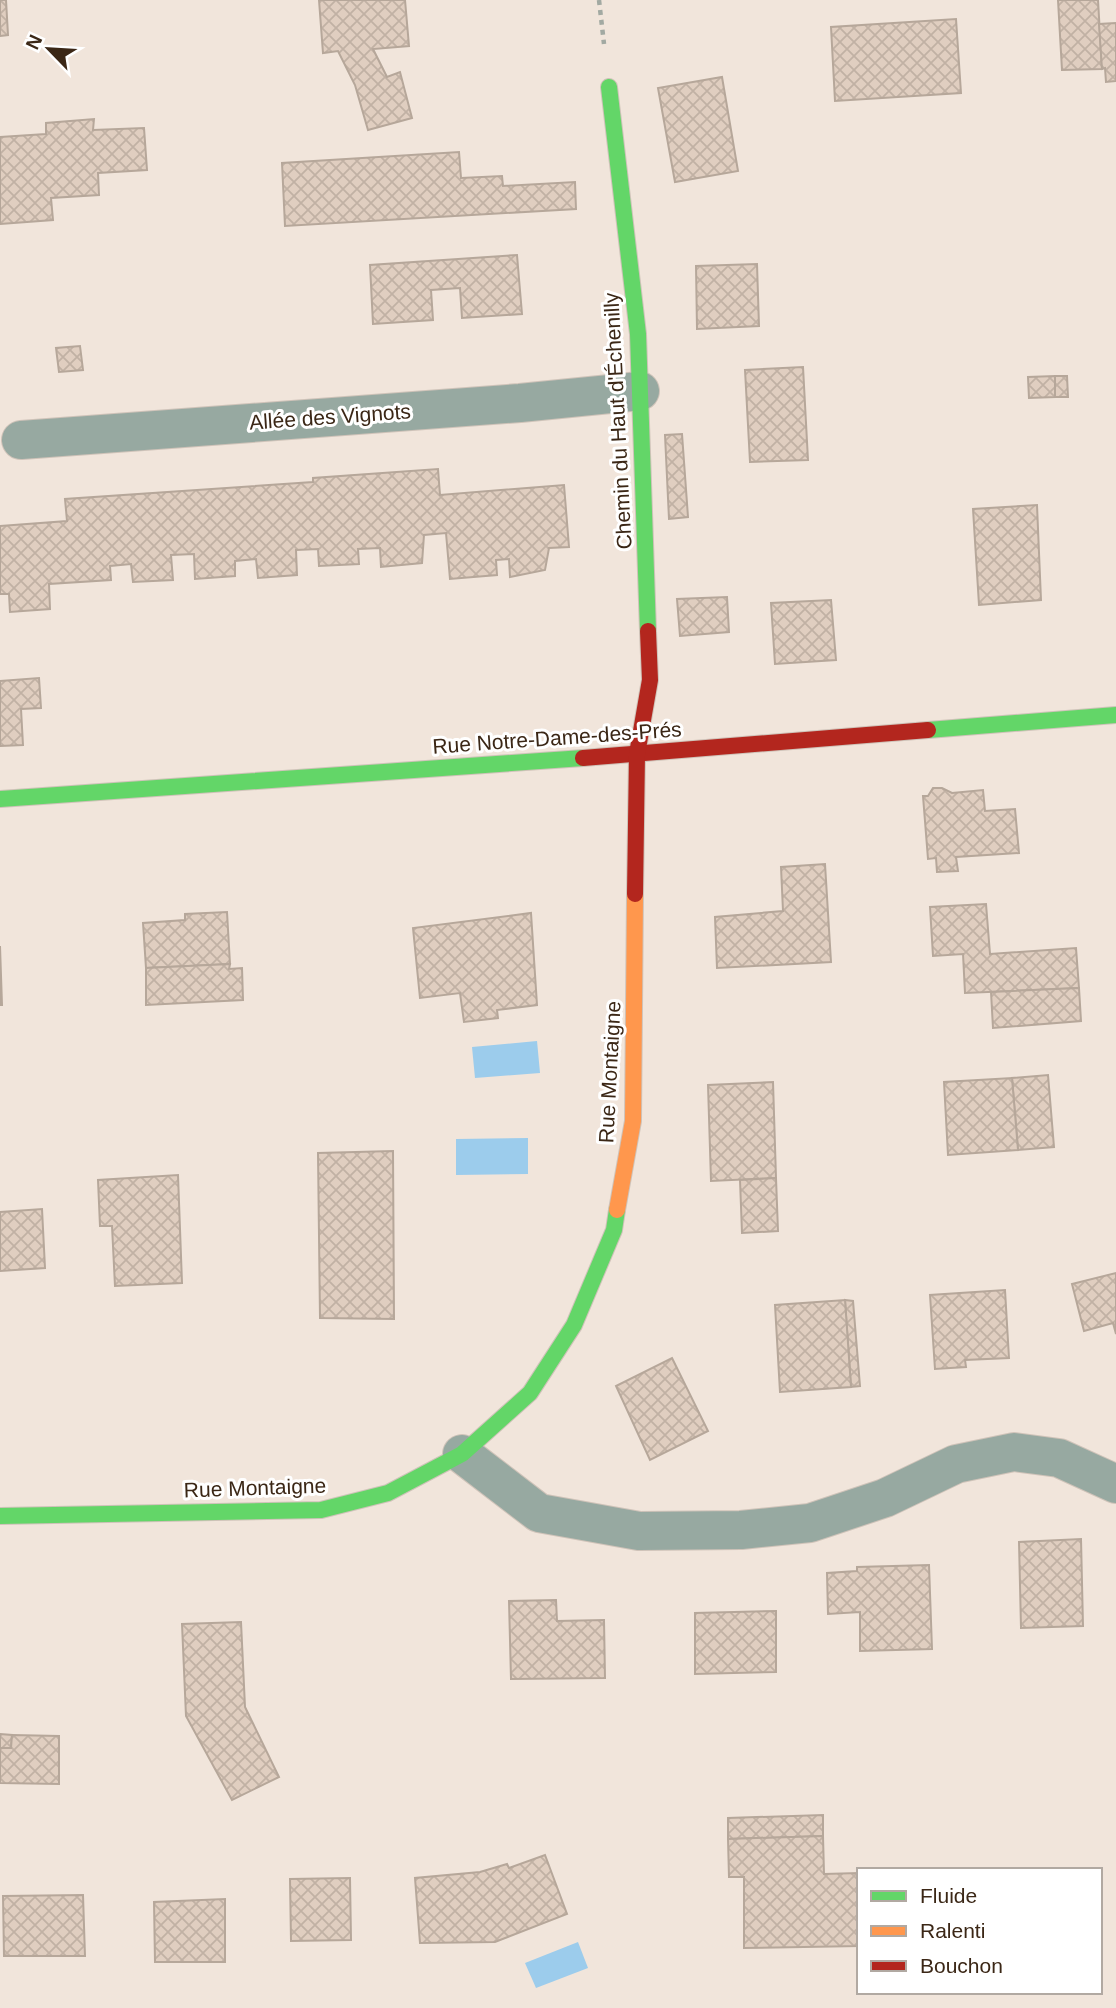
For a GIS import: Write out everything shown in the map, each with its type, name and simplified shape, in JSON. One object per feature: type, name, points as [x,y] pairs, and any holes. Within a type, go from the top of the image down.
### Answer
[{"type":"street","name":"Chemin du Haut d'Échenilly","points":[[609,87],[638,334],[649,680],[637,754]]},
{"type":"street","name":"Allée des Vignots","points":[[21,440],[520,403],[640,391]]},
{"type":"street","name":"Rue Notre-Dame-des-Prés","points":[[0,799],[637,754],[1116,715]]},
{"type":"street","name":"Rue Montaigne","points":[[0,1516],[321,1510],[388,1493],[462,1454],[530,1393],[574,1325],[614,1230],[633,1121],[637,754]]},
{"type":"street","points":[[462,1454],[539,1513],[639,1531],[741,1530],[810,1523],[885,1498],[956,1464],[1014,1451],[1059,1458],[1116,1484]]},
{"type":"water","points":[[537,1041],[540,1073],[475,1078],[472,1047]]},
{"type":"water","points":[[528,1138],[528,1174],[456,1175],[456,1139]]},
{"type":"water","points":[[578,1942],[588,1968],[536,1988],[525,1963]]},
{"type":"building","points":[[0,0],[6,0],[8,35],[0,36]]},
{"type":"building","points":[[319,0],[405,0],[409,46],[373,49],[387,77],[400,72],[412,118],[368,130],[355,85],[338,51],[323,53]]},
{"type":"building","points":[[1058,0],[1098,0],[1102,69],[1062,70]]},
{"type":"building","points":[[956,19],[961,93],[835,101],[831,27]]},
{"type":"building","points":[[1116,23],[1116,81],[1106,82],[1105,68],[1102,69],[1099,24]]},
{"type":"building","points":[[722,77],[738,171],[675,182],[658,88]]},
{"type":"building","points":[[94,119],[93,130],[144,128],[147,170],[98,173],[99,195],[51,198],[53,220],[0,224],[0,137],[46,134],[46,123]]},
{"type":"building","points":[[459,152],[461,178],[502,176],[503,186],[575,182],[576,209],[285,226],[282,163]]},
{"type":"building","points":[[517,255],[522,314],[462,318],[460,288],[431,290],[433,320],[373,324],[370,265]]},
{"type":"building","points":[[757,264],[759,326],[697,329],[696,266]]},
{"type":"building","points":[[80,346],[83,370],[59,372],[56,348]]},
{"type":"building","points":[[803,367],[808,460],[750,462],[745,370]]},
{"type":"building","points":[[1055,376],[1067,376],[1068,397],[1055,397]]},
{"type":"building","points":[[1055,376],[1055,397],[1029,398],[1028,377]]},
{"type":"building","points":[[682,434],[688,517],[669,519],[665,435]]},
{"type":"building","points":[[438,469],[440,495],[564,485],[569,547],[549,548],[545,570],[510,577],[509,559],[496,560],[497,575],[450,579],[446,533],[424,535],[422,563],[381,567],[380,548],[358,549],[359,564],[319,566],[318,549],[296,550],[297,575],[258,578],[256,559],[235,561],[235,576],[195,579],[194,554],[171,555],[173,580],[133,582],[131,564],[110,566],[111,580],[49,584],[50,609],[10,612],[9,594],[0,594],[0,526],[67,521],[65,499],[313,482],[313,478]]},
{"type":"building","points":[[1037,505],[1041,600],[979,605],[973,509]]},
{"type":"building","points":[[727,597],[729,632],[680,636],[677,599]]},
{"type":"building","points":[[831,600],[836,660],[775,664],[771,603]]},
{"type":"building","points":[[39,678],[41,708],[21,709],[23,745],[0,746],[0,681]]},
{"type":"building","points":[[933,788],[942,788],[952,793],[983,790],[985,811],[1015,809],[1019,853],[956,857],[958,871],[937,872],[936,858],[928,859],[923,796],[928,796]]},
{"type":"building","points":[[825,864],[831,962],[717,968],[715,917],[783,911],[781,867]]},
{"type":"building","points":[[986,904],[990,954],[1076,948],[1079,988],[965,993],[963,954],[933,956],[930,907]]},
{"type":"building","points":[[227,912],[230,964],[146,968],[143,923],[185,920],[185,914]]},
{"type":"building","points":[[531,913],[537,1005],[497,1010],[498,1018],[464,1022],[460,993],[420,998],[413,928]]},
{"type":"building","points":[[0,946],[2,1005],[0,1005]]},
{"type":"building","points":[[230,964],[229,969],[242,968],[243,1000],[146,1005],[146,968]]},
{"type":"building","points":[[1079,988],[1081,1021],[993,1028],[991,992]]},
{"type":"building","points":[[1048,1075],[1054,1147],[1018,1150],[1012,1078]]},
{"type":"building","points":[[1012,1078],[1018,1150],[948,1155],[944,1082]]},
{"type":"building","points":[[773,1082],[776,1178],[711,1181],[708,1085]]},
{"type":"building","points":[[393,1151],[394,1319],[320,1318],[318,1153]]},
{"type":"building","points":[[178,1175],[182,1283],[115,1286],[112,1226],[100,1226],[98,1180]]},
{"type":"building","points":[[776,1178],[778,1231],[742,1233],[740,1180]]},
{"type":"building","points":[[42,1209],[45,1268],[0,1271],[0,1212]]},
{"type":"building","points":[[1116,1273],[1116,1334],[1113,1323],[1084,1331],[1072,1284]]},
{"type":"building","points":[[1005,1290],[1009,1358],[965,1360],[966,1367],[935,1369],[930,1295]]},
{"type":"building","points":[[845,1300],[853,1301],[860,1386],[851,1387]]},
{"type":"building","points":[[845,1300],[851,1387],[780,1392],[775,1305]]},
{"type":"building","points":[[672,1358],[708,1431],[650,1460],[616,1386]]},
{"type":"building","points":[[1081,1539],[1083,1626],[1021,1628],[1019,1542]]},
{"type":"building","points":[[929,1565],[932,1649],[860,1651],[860,1612],[828,1614],[827,1573],[857,1571],[857,1567]]},
{"type":"building","points":[[556,1600],[557,1621],[604,1620],[605,1678],[511,1679],[509,1601]]},
{"type":"building","points":[[776,1611],[776,1672],[695,1674],[695,1613]]},
{"type":"building","points":[[241,1622],[245,1707],[279,1777],[232,1800],[186,1716],[182,1624]]},
{"type":"building","points":[[0,1734],[12,1735],[11,1748],[0,1748]]},
{"type":"building","points":[[12,1735],[59,1736],[59,1784],[0,1783],[0,1748],[11,1748]]},
{"type":"building","points":[[823,1815],[823,1836],[728,1839],[728,1818]]},
{"type":"building","points":[[823,1836],[824,1874],[857,1873],[857,1946],[744,1948],[744,1877],[729,1877],[728,1839]]},
{"type":"building","points":[[545,1855],[567,1914],[495,1942],[420,1943],[415,1878],[480,1872],[507,1864],[509,1868]]},
{"type":"building","points":[[350,1878],[351,1940],[291,1941],[290,1879]]},
{"type":"building","points":[[83,1895],[85,1956],[4,1956],[3,1896]]},
{"type":"building","points":[[225,1899],[225,1962],[155,1962],[154,1902]]},
{"type":"traffic: fast","points":[[609,87],[638,334],[648,631]]},
{"type":"traffic: fast","points":[[928,730],[1116,715]]},
{"type":"traffic: fast","points":[[0,799],[583,758]]},
{"type":"traffic: fast","points":[[0,1516],[321,1510],[388,1493],[462,1454],[530,1393],[574,1325],[614,1230],[617,1210]]},
{"type":"traffic: slow","points":[[617,1210],[633,1121],[635,894]]},
{"type":"traffic: jam","points":[[635,894],[637,754],[650,680],[648,631]]},
{"type":"traffic: jam","points":[[583,758],[928,730]]}]
